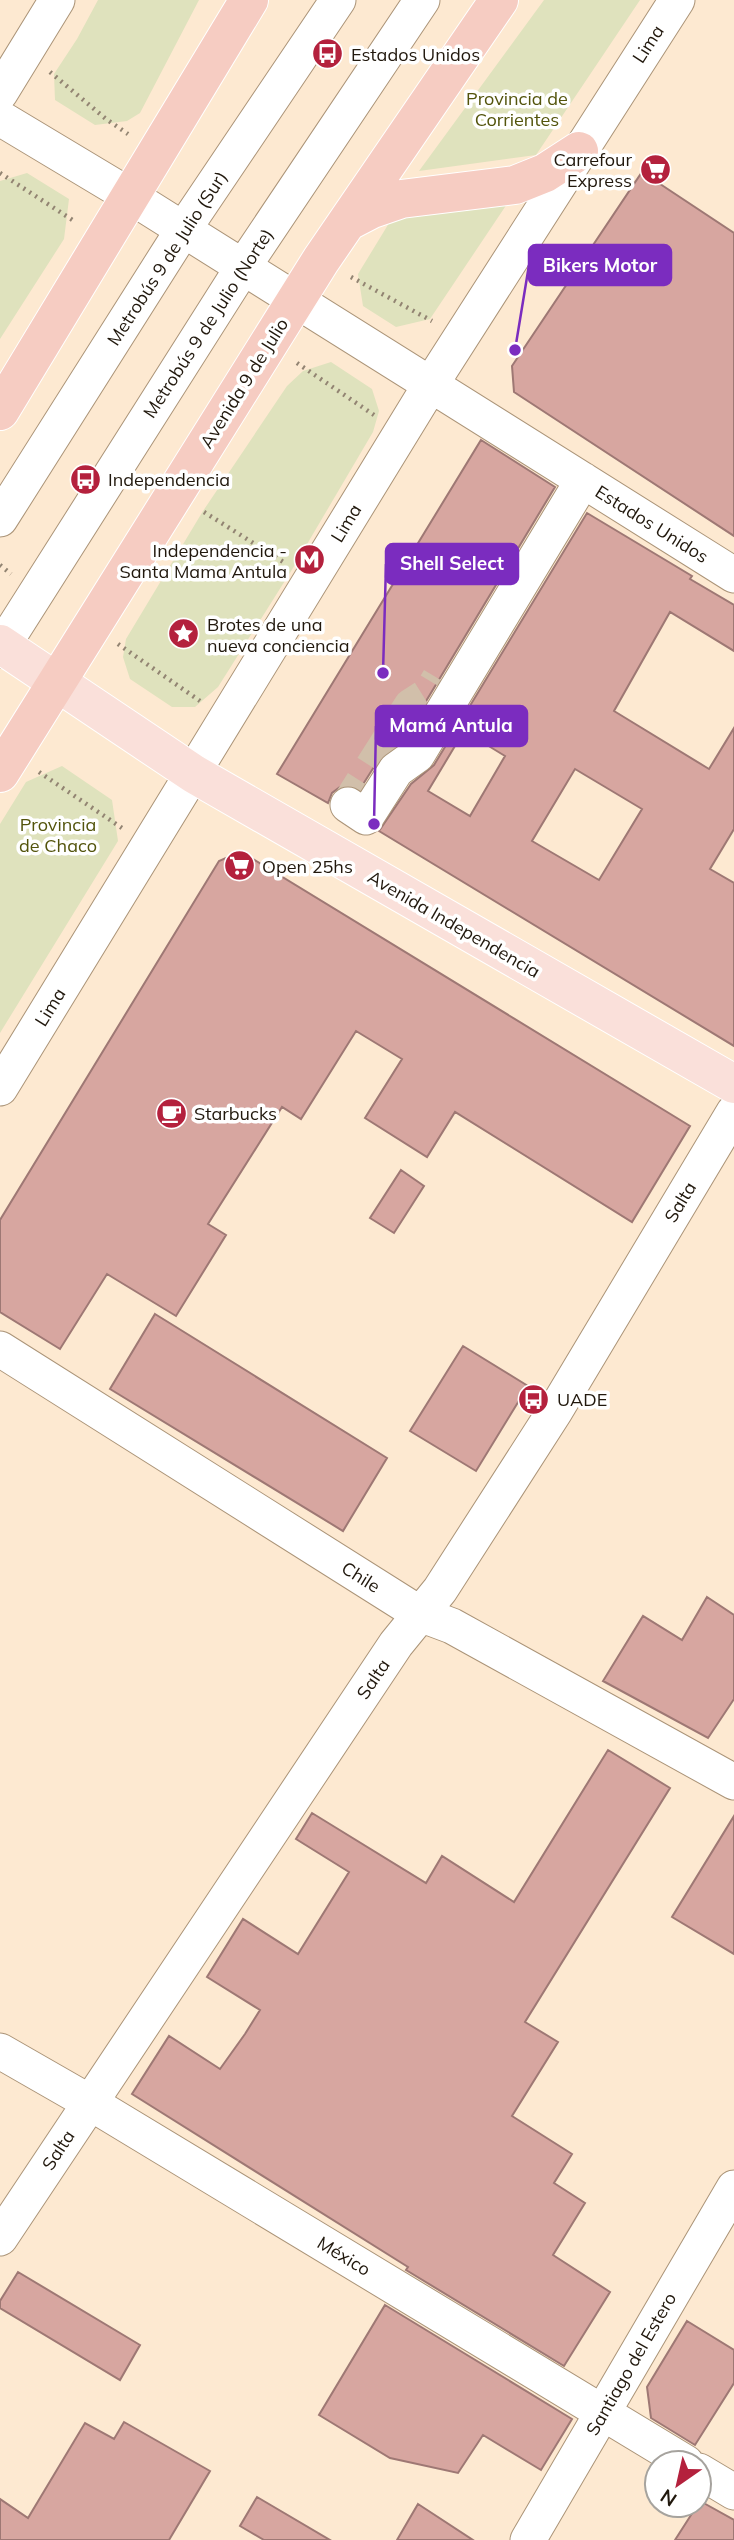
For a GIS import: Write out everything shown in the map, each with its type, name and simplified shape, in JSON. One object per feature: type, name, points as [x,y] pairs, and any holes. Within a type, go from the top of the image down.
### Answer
[{"type":"highway","points":[[0,411],[249,0]]},
{"type":"highway","name":"Avenida 9 de Julio","points":[[6,763],[296,300],[499,0]]},
{"type":"highway","points":[[347,222],[372,209],[401,199],[516,185],[545,173],[579,150]]},
{"type":"main road","name":"Avenida Independencia","points":[[1,647],[194,774],[734,1084]]},
{"type":"street","points":[[0,93],[57,0]]},
{"type":"street","name":"Metrobús 9 de Julio (Sur)","points":[[0,519],[183,230],[338,0]]},
{"type":"street","name":"Metrobús 9 de Julio (Norte)","points":[[1,647],[243,267],[422,0]]},
{"type":"street","name":"Lima","points":[[0,1088],[431,384],[677,0]]},
{"type":"street","name":"Estados Unidos","points":[[0,118],[130,196],[734,575]]},
{"type":"street","points":[[321,848],[346,809],[366,817],[396,770],[417,755],[583,480]]},
{"type":"street","name":"Salta","points":[[0,2238],[396,1644],[440,1590],[555,1411],[734,1112]]},
{"type":"street","name":"Chile","points":[[0,1349],[420,1614],[452,1626],[734,1782]]},
{"type":"street","name":"México","points":[[0,2051],[663,2449]]},
{"type":"street","name":"Santiago del Estero","points":[[528,2540],[734,2189]]},
{"type":"street","points":[[713,2480],[734,2493]]},
{"type":"path","points":[[203,511],[293,568]]},
{"type":"path","points":[[6,763],[150,844]]},
{"type":"green space","points":[[98,0],[199,0],[140,113],[127,121],[95,125],[55,100],[54,74]]},
{"type":"green space","name":"Provincia de Corrientes","points":[[544,0],[640,0],[536,155],[419,171]]},
{"type":"green space","points":[[27,173],[69,199],[64,239],[0,339],[0,181]]},
{"type":"green space","points":[[507,204],[430,319],[396,327],[363,306],[358,274],[397,210]]},
{"type":"green space","points":[[331,362],[372,389],[379,411],[373,432],[293,568],[218,687],[195,707],[172,707],[130,679],[123,657],[126,639],[203,511],[287,386],[303,371]]},
{"type":"green space","name":"Provincia de Chaco","points":[[62,766],[112,800],[118,841],[0,1033],[0,824],[26,782]]},
{"type":"building","points":[[642,172],[734,233],[734,536],[514,392],[512,366]]},
{"type":"building","points":[[481,440],[555,487],[402,741],[379,759],[360,789],[350,785],[340,787],[332,793],[328,803],[277,774]]},
{"type":"building","points":[[587,513],[692,576],[690,579],[734,605],[734,651],[670,612],[614,711],[709,769],[734,728],[734,829],[710,869],[734,883],[734,1046],[379,831],[411,784],[434,765]],"holes":[[[464,731],[505,756],[470,816],[428,791]],[[575,769],[642,809],[599,880],[532,841]]]},
{"type":"building","points":[[235,854],[248,856],[690,1126],[632,1222],[455,1112],[427,1157],[365,1118],[402,1059],[356,1031],[301,1119],[282,1107],[208,1224],[226,1235],[176,1316],[107,1274],[60,1349],[0,1312],[0,1220],[219,861]]},
{"type":"building","points":[[401,1170],[424,1186],[394,1233],[370,1218]]},
{"type":"building","points":[[155,1314],[387,1458],[343,1531],[110,1389]]},
{"type":"building","points":[[463,1346],[528,1386],[476,1471],[410,1431]]},
{"type":"building","points":[[707,1597],[734,1615],[734,1699],[708,1738],[603,1681],[643,1616],[682,1640]]},
{"type":"building","points":[[608,1750],[670,1788],[525,2022],[558,2042],[512,2116],[572,2154],[554,2183],[585,2203],[553,2255],[610,2292],[564,2366],[406,2270],[408,2267],[132,2094],[169,2036],[220,2069],[245,2034],[260,2010],[207,1977],[243,1919],[298,1954],[349,1872],[296,1839],[312,1813],[426,1883],[442,1856],[514,1902]]},
{"type":"building","points":[[734,1816],[734,1954],[672,1917]]},
{"type":"building","points":[[18,2272],[140,2345],[120,2380],[0,2308],[0,2301]]},
{"type":"building","points":[[385,2305],[572,2419],[541,2470],[483,2435],[458,2473],[390,2458],[319,2415]]},
{"type":"building","points":[[687,2321],[734,2350],[734,2383],[695,2445],[651,2418],[647,2387]]},
{"type":"building","points":[[124,2422],[210,2471],[169,2540],[0,2540],[0,2499],[28,2518],[85,2423],[114,2439]]},
{"type":"building","points":[[257,2497],[330,2540],[264,2540],[240,2526]]},
{"type":"building","points":[[418,2504],[473,2540],[397,2540]]},
{"type":"building","points":[[713,2508],[734,2520],[734,2540],[675,2540],[688,2519],[713,2519]]},
{"type":"tunnel","points":[[344,812],[411,706],[430,694],[439,679]]},
{"type":"place","name":"Estados Unidos","points":[[328,54]]},
{"type":"place","name":"Carrefour Express","points":[[655,169]]},
{"type":"place","name":"Bikers Motor","points":[[515,350]]},
{"type":"place","name":"Independencia","points":[[85,479]]},
{"type":"place","name":"Independencia - Santa Mama Antula","points":[[310,560]]},
{"type":"place","name":"Brotes de una nueva conciencia","points":[[184,634]]},
{"type":"place","name":"Shell Select","points":[[383,673]]},
{"type":"place","name":"Mamá Antula","points":[[374,824]]},
{"type":"place","name":"Open 25hs","points":[[239,866]]},
{"type":"place","name":"Starbucks","points":[[171,1113]]},
{"type":"place","name":"UADE","points":[[534,1399]]}]
